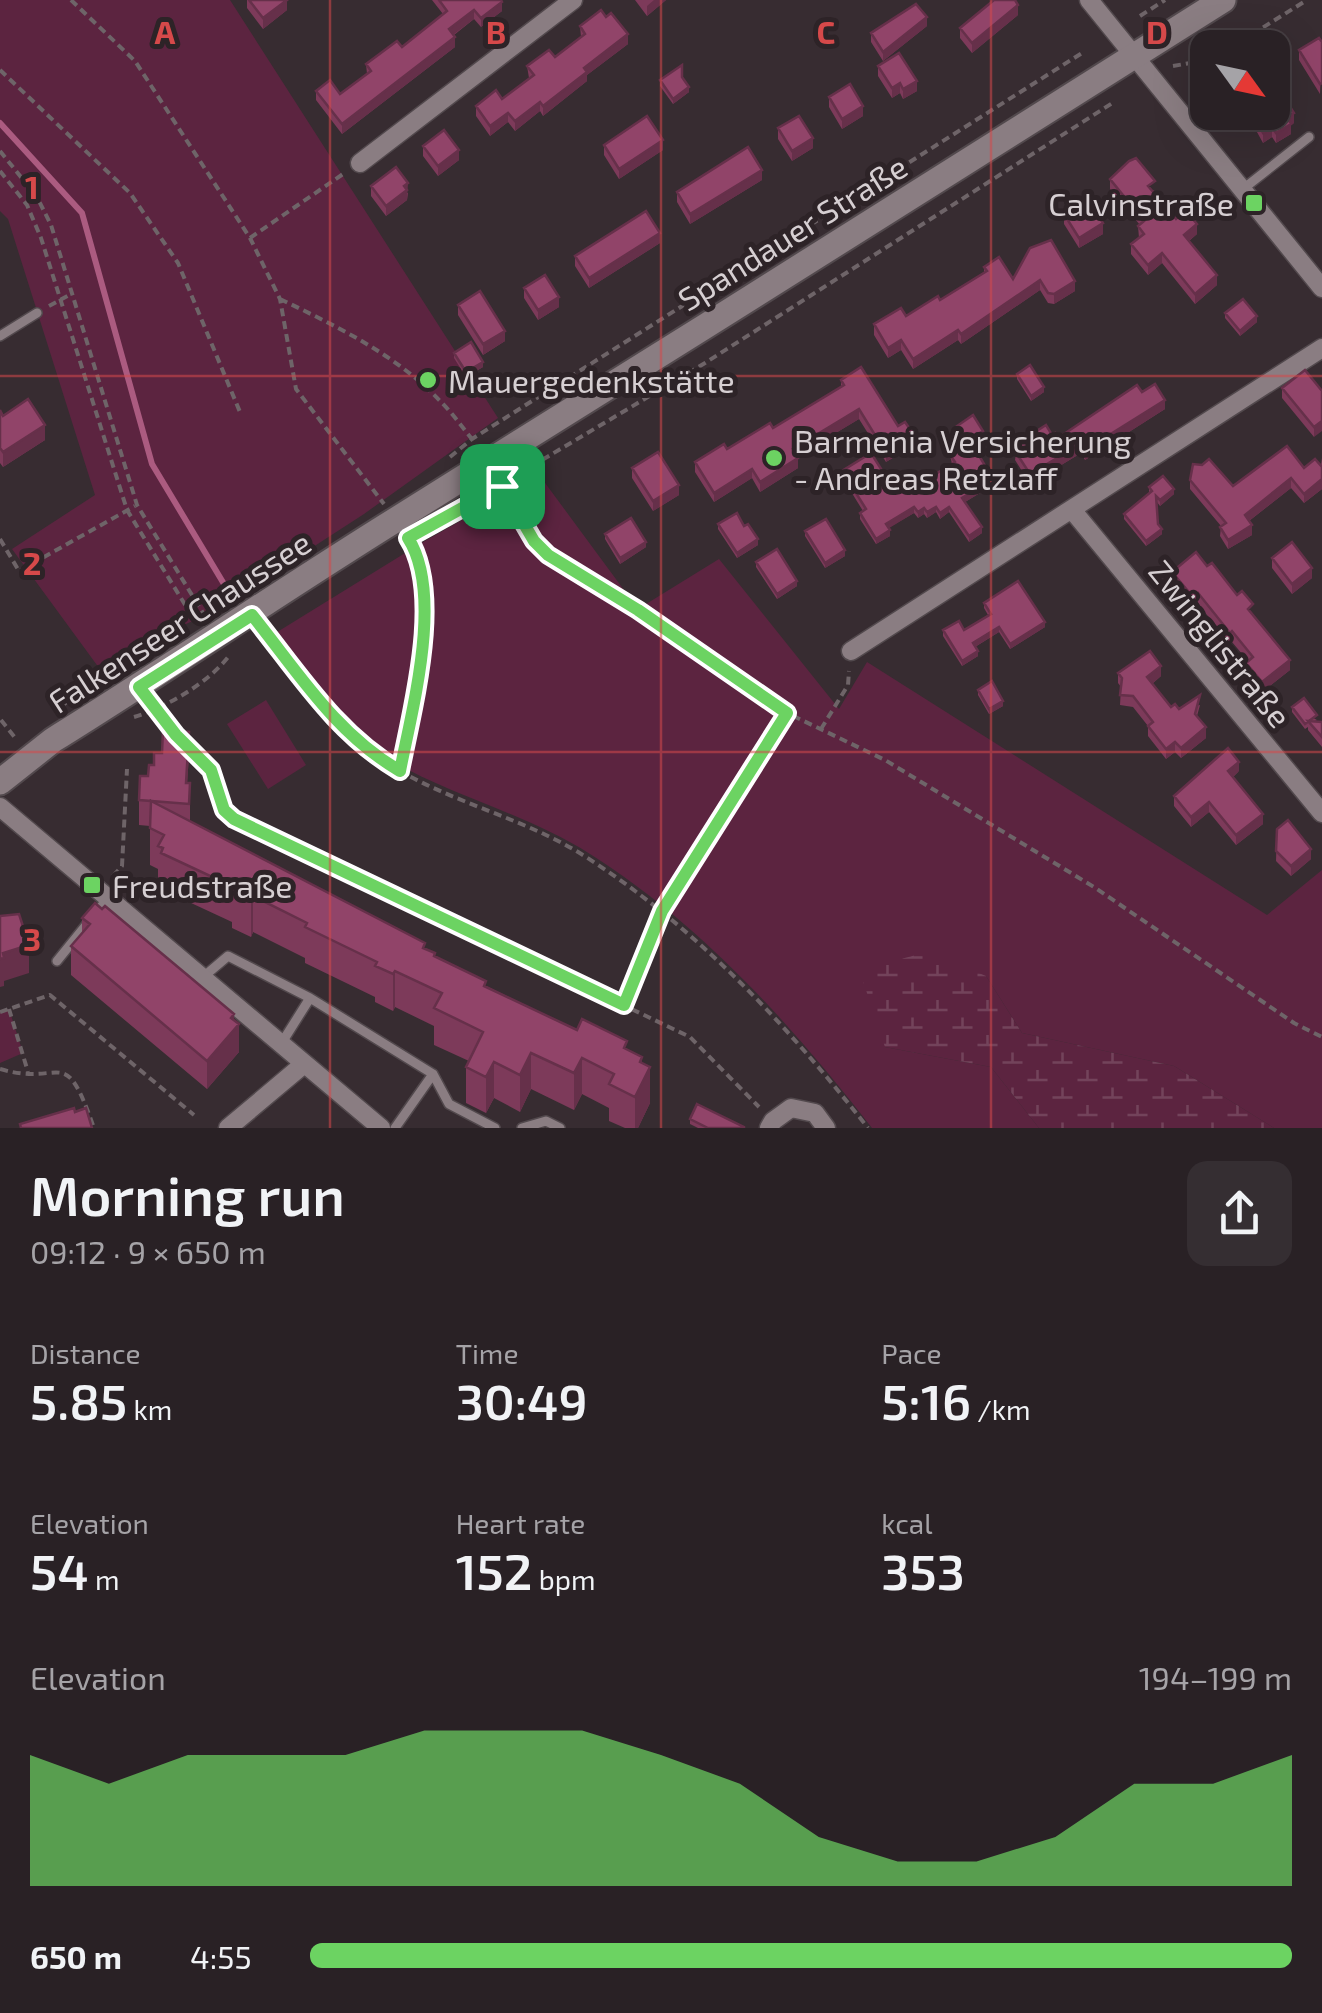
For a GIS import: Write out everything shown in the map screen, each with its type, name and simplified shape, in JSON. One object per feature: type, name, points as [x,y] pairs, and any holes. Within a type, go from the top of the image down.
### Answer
[{"type":"main road","name":"Spandauer Straße","points":[[397,522],[1223,0]]},
{"type":"main road","name":"Falkenseer Chaussee","points":[[0,782],[53,740],[397,522]]},
{"type":"street","points":[[360,163],[574,0]]},
{"type":"street","points":[[1089,0],[1322,288]]},
{"type":"street","points":[[851,651],[1322,348]]},
{"type":"street","name":"Zwinglistraße","points":[[1073,511],[1322,813]]},
{"type":"street","points":[[0,807],[381,1128]]},
{"type":"street","points":[[228,1128],[304,1064]]},
{"type":"street","points":[[771,1124],[791,1108],[814,1113],[826,1128]]},
{"type":"lane","points":[[1243,190],[1309,137]]},
{"type":"lane","points":[[0,336],[37,313]]},
{"type":"lane","points":[[57,960],[104,895]]},
{"type":"lane","points":[[202,978],[228,956],[310,998],[433,1074],[450,1104],[495,1128]]},
{"type":"lane","points":[[281,1044],[310,998]]},
{"type":"lane","points":[[395,1128],[433,1074]]},
{"type":"lane","points":[[522,1128],[546,1121],[560,1128]]},
{"type":"path","points":[[71,0],[134,61],[250,238],[280,299],[296,388],[397,522],[417,558],[425,609],[420,668],[400,771]]},
{"type":"path","points":[[1140,16],[1165,0]]},
{"type":"path","points":[[1259,30],[1307,0]]},
{"type":"path","points":[[280,299],[388,357],[442,402],[472,439],[1082,53]]},
{"type":"path","points":[[1174,66],[1190,63]]},
{"type":"path","points":[[0,70],[130,193],[178,263],[240,412]]},
{"type":"path","points":[[439,520],[705,363],[1114,102]]},
{"type":"path","points":[[0,152],[44,211],[137,505],[213,639]]},
{"type":"path","points":[[250,238],[360,163]]},
{"type":"path","points":[[0,170],[27,205],[61,298],[128,510],[213,639]]},
{"type":"path","points":[[61,298],[72,294]]},
{"type":"path","points":[[502,486],[534,541],[548,555],[638,610],[787,713],[885,760],[1094,887],[1322,1038]]},
{"type":"path","points":[[0,539],[20,571],[137,505]]},
{"type":"path","points":[[252,615],[317,701],[350,734],[400,771],[566,844],[662,911],[732,972],[823,1071],[868,1128]]},
{"type":"path","points":[[821,729],[848,685],[851,651]]},
{"type":"path","points":[[139,687],[176,735],[211,770],[224,810],[234,819],[690,1037],[771,1124]]},
{"type":"path","points":[[624,1005],[662,911],[787,713]]},
{"type":"path","points":[[1,720],[20,744]]},
{"type":"path","points":[[104,895],[122,866],[126,769]]},
{"type":"path","points":[[0,1012],[50,996],[194,1115]]},
{"type":"path","points":[[10,1009],[28,1073]]},
{"type":"path","points":[[0,1070],[16,1074],[57,1070],[72,1076],[94,1128]]},
{"type":"green space","points":[[0,0],[230,0],[498,418],[364,514],[211,613],[147,641],[102,672],[12,549],[95,495],[8,219],[0,211]]},
{"type":"green space","points":[[537,472],[638,609],[719,559],[839,709],[867,662],[1267,915],[1322,870],[1322,1128],[1274,1128],[1174,1066],[1022,1033],[986,976],[885,1047],[991,1067],[1039,1128],[872,1128],[777,1014],[670,912],[566,840],[390,760],[338,720],[261,642],[510,493]]},
{"type":"green space","points":[[266,700],[306,765],[268,789],[227,724]]},
{"type":"green space","points":[[928,952],[986,976],[1022,1033],[1174,1066],[1274,1128],[1039,1128],[991,1067],[885,1047],[862,978],[889,962]]},
{"type":"green space","points":[[9,1009],[23,1053],[0,1063],[0,1012]]},
{"type":"building","points":[[249,0],[287,0],[263,18]]},
{"type":"building","points":[[439,0],[502,2],[481,18],[474,10],[449,29],[455,37],[342,124],[316,91],[330,80],[340,94],[371,71],[366,64],[397,41],[402,47],[447,11]]},
{"type":"building","points":[[994,0],[1015,0],[1018,5],[972,43],[960,28]]},
{"type":"building","points":[[916,4],[927,17],[883,52],[871,33]]},
{"type":"building","points":[[601,10],[606,17],[611,13],[628,34],[543,106],[540,102],[515,121],[508,113],[490,126],[476,106],[496,90],[502,99],[534,75],[527,66],[549,50],[555,57],[585,34],[580,26]]},
{"type":"building","points":[[1319,38],[1322,42],[1320,84],[1299,50]]},
{"type":"building","points":[[899,53],[917,81],[903,89],[900,83],[892,88],[878,66]]},
{"type":"building","points":[[682,65],[682,77],[689,87],[673,99],[660,80]]},
{"type":"building","points":[[850,84],[863,106],[842,119],[829,97]]},
{"type":"building","points":[[647,116],[663,140],[619,169],[604,145]]},
{"type":"building","points":[[799,116],[813,138],[792,151],[778,128]]},
{"type":"building","points":[[444,130],[459,150],[438,166],[423,146]]},
{"type":"building","points":[[748,147],[762,170],[690,214],[677,192]]},
{"type":"building","points":[[1136,158],[1155,181],[1148,186],[1176,219],[1185,210],[1197,224],[1184,235],[1217,275],[1195,294],[1162,253],[1148,265],[1131,244],[1144,234],[1138,226],[1144,221],[1110,179]]},
{"type":"building","points":[[396,167],[408,183],[404,186],[407,190],[386,206],[371,186]]},
{"type":"building","points":[[1082,199],[1089,201],[1103,223],[1079,238],[1064,214]]},
{"type":"building","points":[[646,211],[660,233],[589,278],[575,256]]},
{"type":"building","points":[[1051,240],[1075,281],[1054,294],[1048,293],[1040,280],[961,334],[958,330],[913,359],[901,340],[888,348],[874,324],[901,308],[906,316],[938,296],[940,300],[987,271],[984,267],[999,257],[1013,279],[1030,248]]},
{"type":"building","points":[[545,275],[559,297],[538,310],[524,288]]},
{"type":"building","points":[[480,291],[505,331],[483,344],[458,305]]},
{"type":"building","points":[[1243,299],[1257,316],[1240,331],[1225,313]]},
{"type":"building","points":[[471,342],[483,362],[466,372],[454,353]]},
{"type":"building","points":[[1030,365],[1044,387],[1031,396],[1017,374]]},
{"type":"building","points":[[861,367],[898,426],[905,422],[914,435],[886,453],[859,409],[793,449],[798,458],[760,482],[752,469],[714,493],[695,462],[724,444],[727,449],[770,423],[773,428],[844,385],[841,380]]},
{"type":"building","points":[[1305,370],[1322,391],[1322,421],[1314,427],[1282,388]]},
{"type":"building","points":[[1155,384],[1165,400],[1085,450],[1081,444],[1030,474],[1015,451],[1021,448],[1018,443],[1046,425],[1058,438],[1137,385],[1142,392]]},
{"type":"building","points":[[28,399],[45,425],[3,452],[0,410],[3,416]]},
{"type":"building","points":[[973,415],[983,431],[966,441],[957,426]]},
{"type":"building","points":[[971,442],[993,479],[962,498],[982,527],[969,536],[949,507],[940,513],[936,507],[918,512],[914,507],[886,524],[890,530],[876,539],[860,513],[866,509],[842,471],[871,453],[895,491],[917,477],[921,483],[955,462],[950,455]]},
{"type":"building","points":[[1287,446],[1304,468],[1315,459],[1322,467],[1322,479],[1304,494],[1291,478],[1245,515],[1252,525],[1228,540],[1220,527],[1226,523],[1190,480],[1193,464],[1202,465],[1209,459],[1233,486]]},
{"type":"building","points":[[658,452],[679,485],[653,501],[632,468]]},
{"type":"building","points":[[1163,476],[1174,489],[1160,500],[1156,496],[1158,524],[1162,529],[1146,541],[1124,514],[1152,491],[1149,487]]},
{"type":"building","points":[[737,513],[758,539],[737,553],[718,524]]},
{"type":"building","points":[[631,518],[646,542],[620,558],[605,534]]},
{"type":"building","points":[[826,519],[845,550],[825,563],[805,531]]},
{"type":"building","points":[[1292,542],[1312,568],[1292,584],[1272,558]]},
{"type":"building","points":[[777,549],[797,581],[777,594],[756,562]]},
{"type":"building","points":[[1196,552],[1207,566],[1212,563],[1237,595],[1242,591],[1253,604],[1248,609],[1290,660],[1262,682],[1246,663],[1253,657],[1232,631],[1198,593],[1193,597],[1172,572]]},
{"type":"building","points":[[1018,581],[1045,622],[1010,644],[999,627],[973,643],[978,651],[962,661],[943,630],[959,621],[964,630],[991,614],[984,603]]},
{"type":"building","points":[[1150,651],[1161,666],[1147,677],[1171,707],[1175,704],[1179,709],[1200,695],[1195,714],[1206,727],[1181,748],[1175,742],[1166,749],[1148,726],[1153,722],[1133,696],[1120,695],[1122,678],[1118,673]]},
{"type":"building","points":[[992,681],[1003,701],[989,709],[978,690]]},
{"type":"building","points":[[1304,698],[1317,715],[1305,724],[1292,707]]},
{"type":"building","points":[[1308,721],[1322,722],[1322,737]]},
{"type":"building","points":[[163,730],[189,732],[189,804],[139,800],[140,776],[148,776],[149,765],[154,765],[154,753],[162,753]]},
{"type":"building","points":[[1228,748],[1239,762],[1228,771],[1263,814],[1236,835],[1209,802],[1191,817],[1174,796]]},
{"type":"building","points":[[151,801],[425,943],[423,948],[435,953],[434,956],[486,981],[484,986],[577,1030],[582,1019],[627,1041],[624,1048],[642,1057],[640,1062],[650,1067],[635,1097],[609,1084],[614,1074],[582,1058],[574,1073],[531,1053],[520,1075],[494,1062],[486,1077],[466,1067],[483,1032],[434,1008],[442,993],[375,966],[377,962],[305,927],[307,923],[253,896],[251,900],[232,891],[234,887],[161,853],[163,848],[158,846],[164,835],[150,828]]},
{"type":"building","points":[[1288,820],[1311,849],[1291,866],[1276,851],[1277,829]]},
{"type":"building","points":[[95,903],[102,909],[105,906],[234,1014],[231,1018],[239,1024],[207,1061],[71,946],[90,924],[82,918]]},
{"type":"building","points":[[19,914],[29,945],[3,953],[4,958],[0,959],[0,916]]},
{"type":"building","points":[[697,1104],[744,1128],[708,1128],[690,1119]]},
{"type":"building","points":[[74,1108],[75,1112],[86,1108],[92,1128],[21,1128],[20,1124]]},
{"type":"waterway","points":[[0,123],[82,213],[152,464],[227,589]]},
{"type":"place","name":"Calvinstraße","points":[[1254,203]]},
{"type":"place","name":"Mauergedenkstätte","points":[[428,380]]},
{"type":"place","name":"Barmenia Versicherung - Andreas Retzlaff","points":[[774,458]]},
{"type":"place","name":"Freudstraße","points":[[92,885]]},
{"type":"route","points":[[502,486],[534,541],[548,555],[638,610],[787,713],[662,911],[624,1005],[234,819],[224,810],[211,770],[176,735],[139,687],[252,615],[317,701],[350,734],[400,771],[420,668],[425,609],[420,569],[408,538],[502,486]]}]
